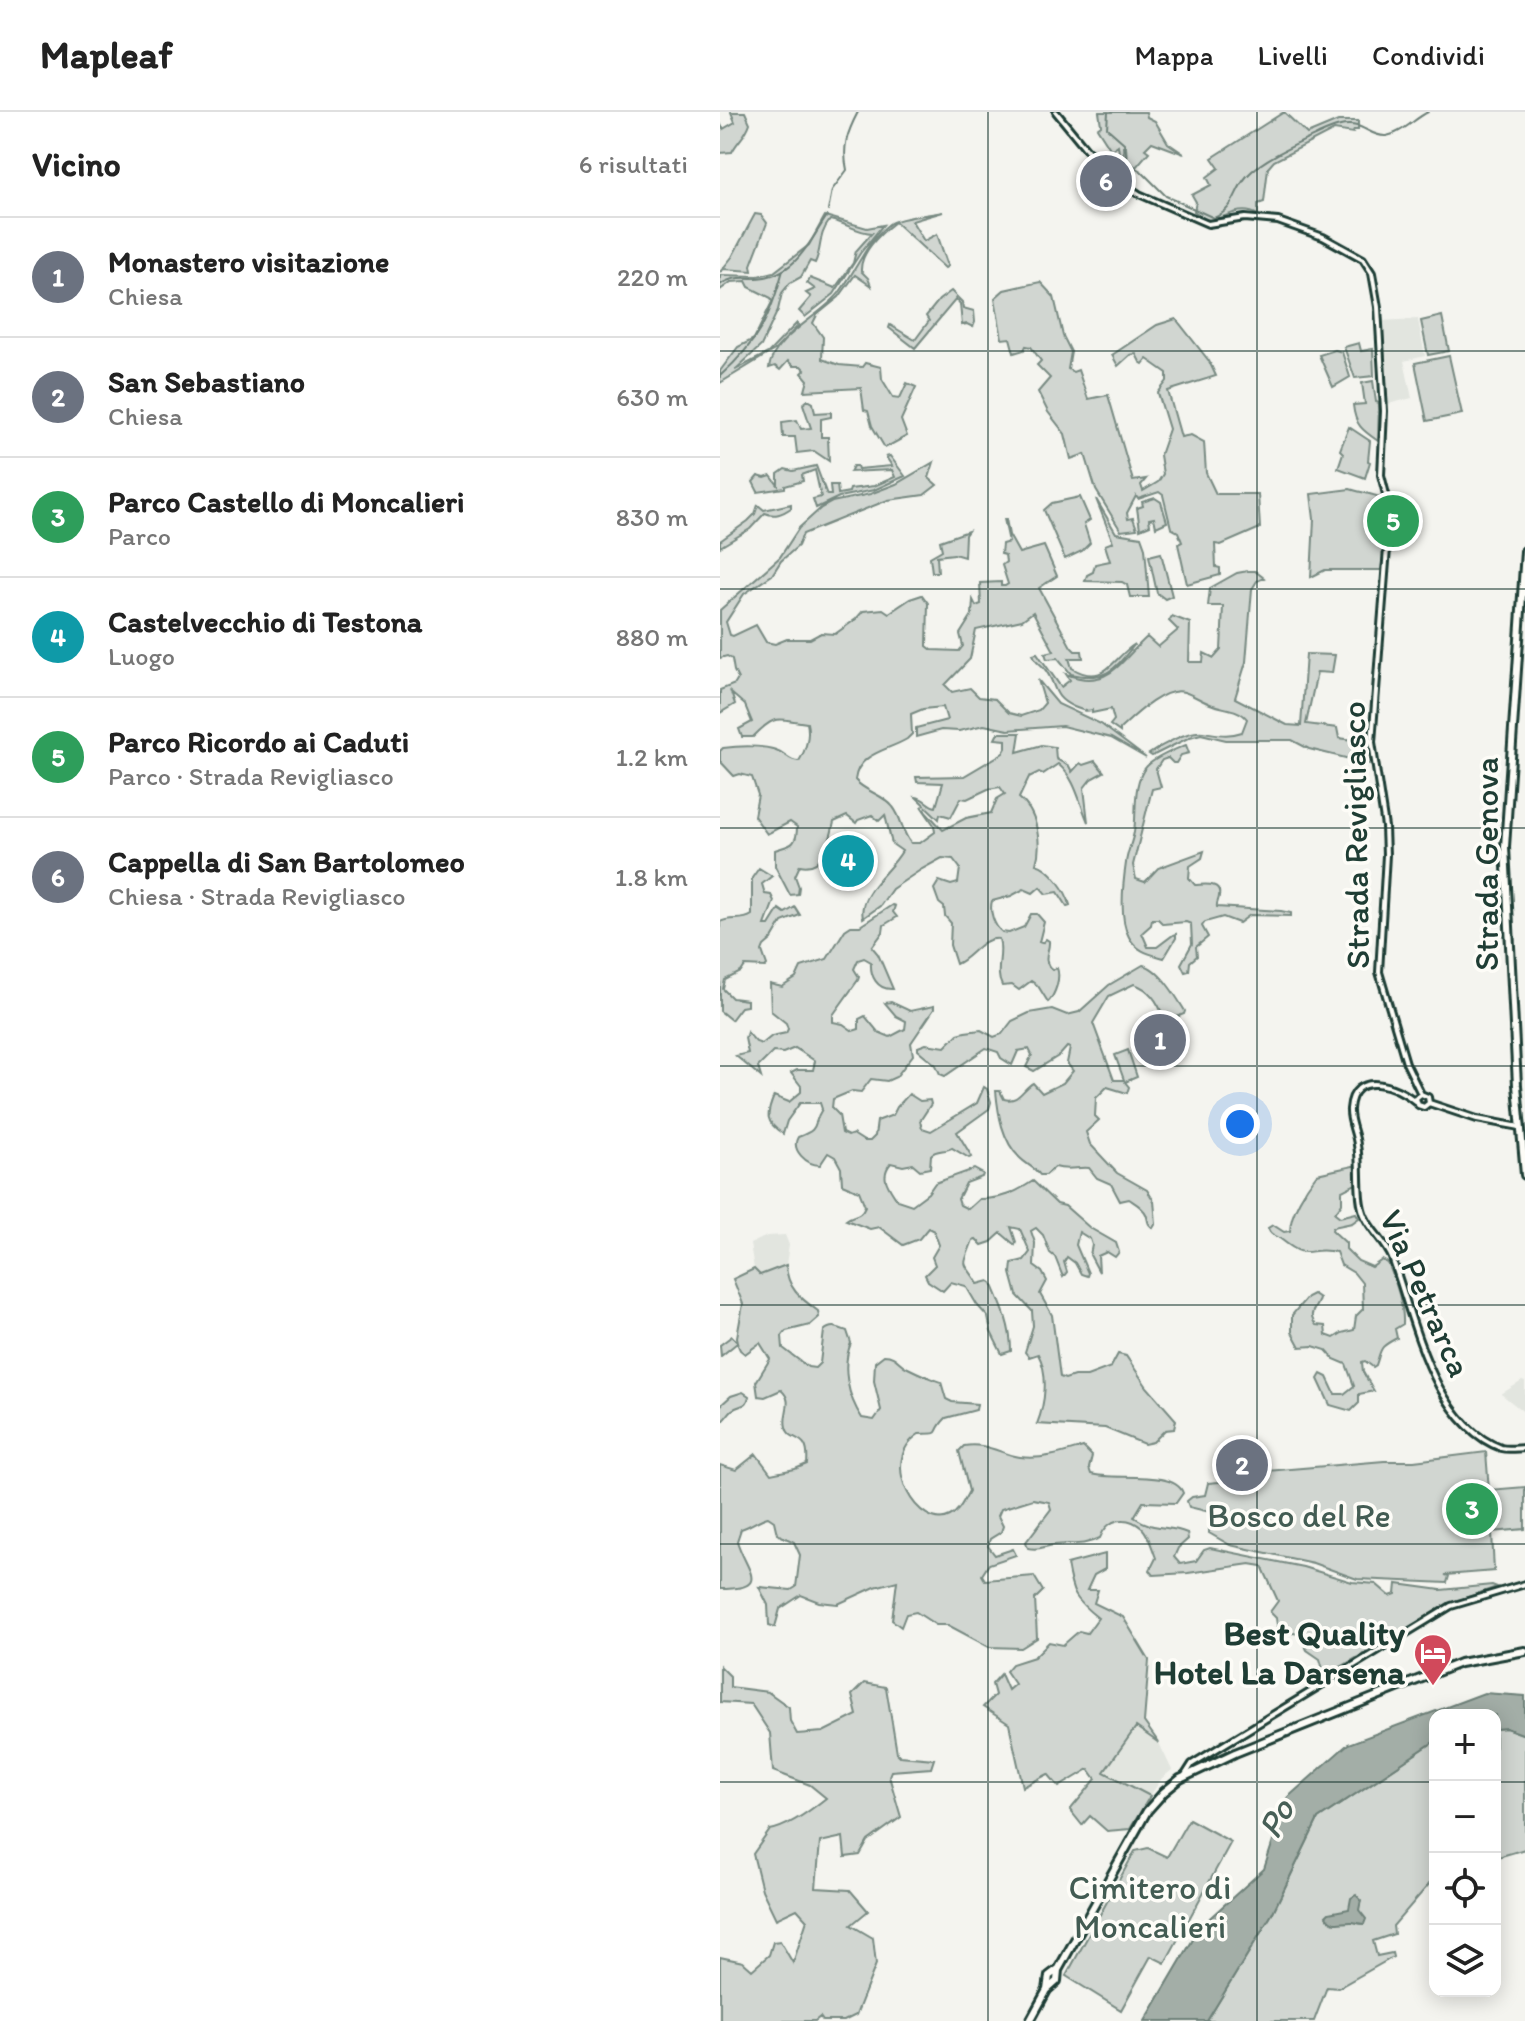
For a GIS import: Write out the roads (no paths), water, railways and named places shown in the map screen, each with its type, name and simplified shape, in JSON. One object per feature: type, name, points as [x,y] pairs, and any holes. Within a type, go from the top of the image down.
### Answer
[{"type":"main road","name":"Strada Genova","points":[[1525,551],[1505,847],[1525,1175]]},
{"type":"main road","points":[[1030,2021],[1047,1990],[1049,1976],[1058,1970],[1147,1811],[1163,1793],[1185,1776],[1460,1663],[1525,1651]]},
{"type":"street","name":"Strada Revigliasco","points":[[1056,112],[1105,172],[1139,194],[1210,224],[1255,218],[1291,226],[1358,254],[1372,273],[1378,307],[1383,403],[1381,475],[1390,510],[1372,742],[1385,827],[1386,855],[1379,972],[1406,1063],[1420,1094],[1428,1097],[1429,1103]]},
{"type":"street","name":"Via Petrarca","points":[[1416,1102],[1393,1086],[1374,1083],[1362,1088],[1351,1102],[1350,1119],[1357,1142],[1363,1212],[1392,1258],[1412,1320],[1442,1393],[1463,1421],[1502,1449],[1525,1448]]},
{"type":"street","name":"Via Petrarca","points":[[1407,1094],[1420,1094]]},
{"type":"street","points":[[1420,1094],[1416,1102],[1422,1107],[1429,1103],[1464,1116],[1520,1128]]},
{"type":"street","points":[[1185,1776],[1192,1764],[1451,1606],[1525,1584]]},
{"type":"waterway","points":[[828,211],[832,190],[847,170],[846,140],[858,112]]},
{"type":"waterway","points":[[1108,112],[1107,128],[1124,143],[1127,163],[1141,171],[1166,196],[1214,218],[1234,199],[1247,176],[1292,147],[1329,129],[1343,126],[1357,126],[1382,136],[1392,135],[1428,112]]},
{"type":"waterway","points":[[720,285],[733,279],[770,276],[791,265],[827,216]]},
{"type":"waterway","points":[[720,376],[744,352],[761,328],[783,270]]},
{"type":"place","name":"Cappella di San Bartolomeo","points":[[1106,181]]},
{"type":"place","name":"Parco Ricordo ai Caduti","points":[[1393,521]]},
{"type":"place","name":"Castelvecchio di Testona","points":[[848,861]]},
{"type":"place","name":"Monastero visitazione","points":[[1160,1040]]},
{"type":"place","name":"San Sebastiano","points":[[1242,1465]]},
{"type":"place","name":"Parco Castello di Moncalieri","points":[[1472,1509]]},
{"type":"place","name":"Best Quality Hotel La Darsena","points":[[1433,1687]]},
{"type":"park label","name":"Bosco del Re","points":[[1299,1515]]},
{"type":"park label","name":"Cimitero di Moncalieri","points":[[1150,1906]]},
{"type":"water label","name":"Po","points":[[1275,1818]]}]
